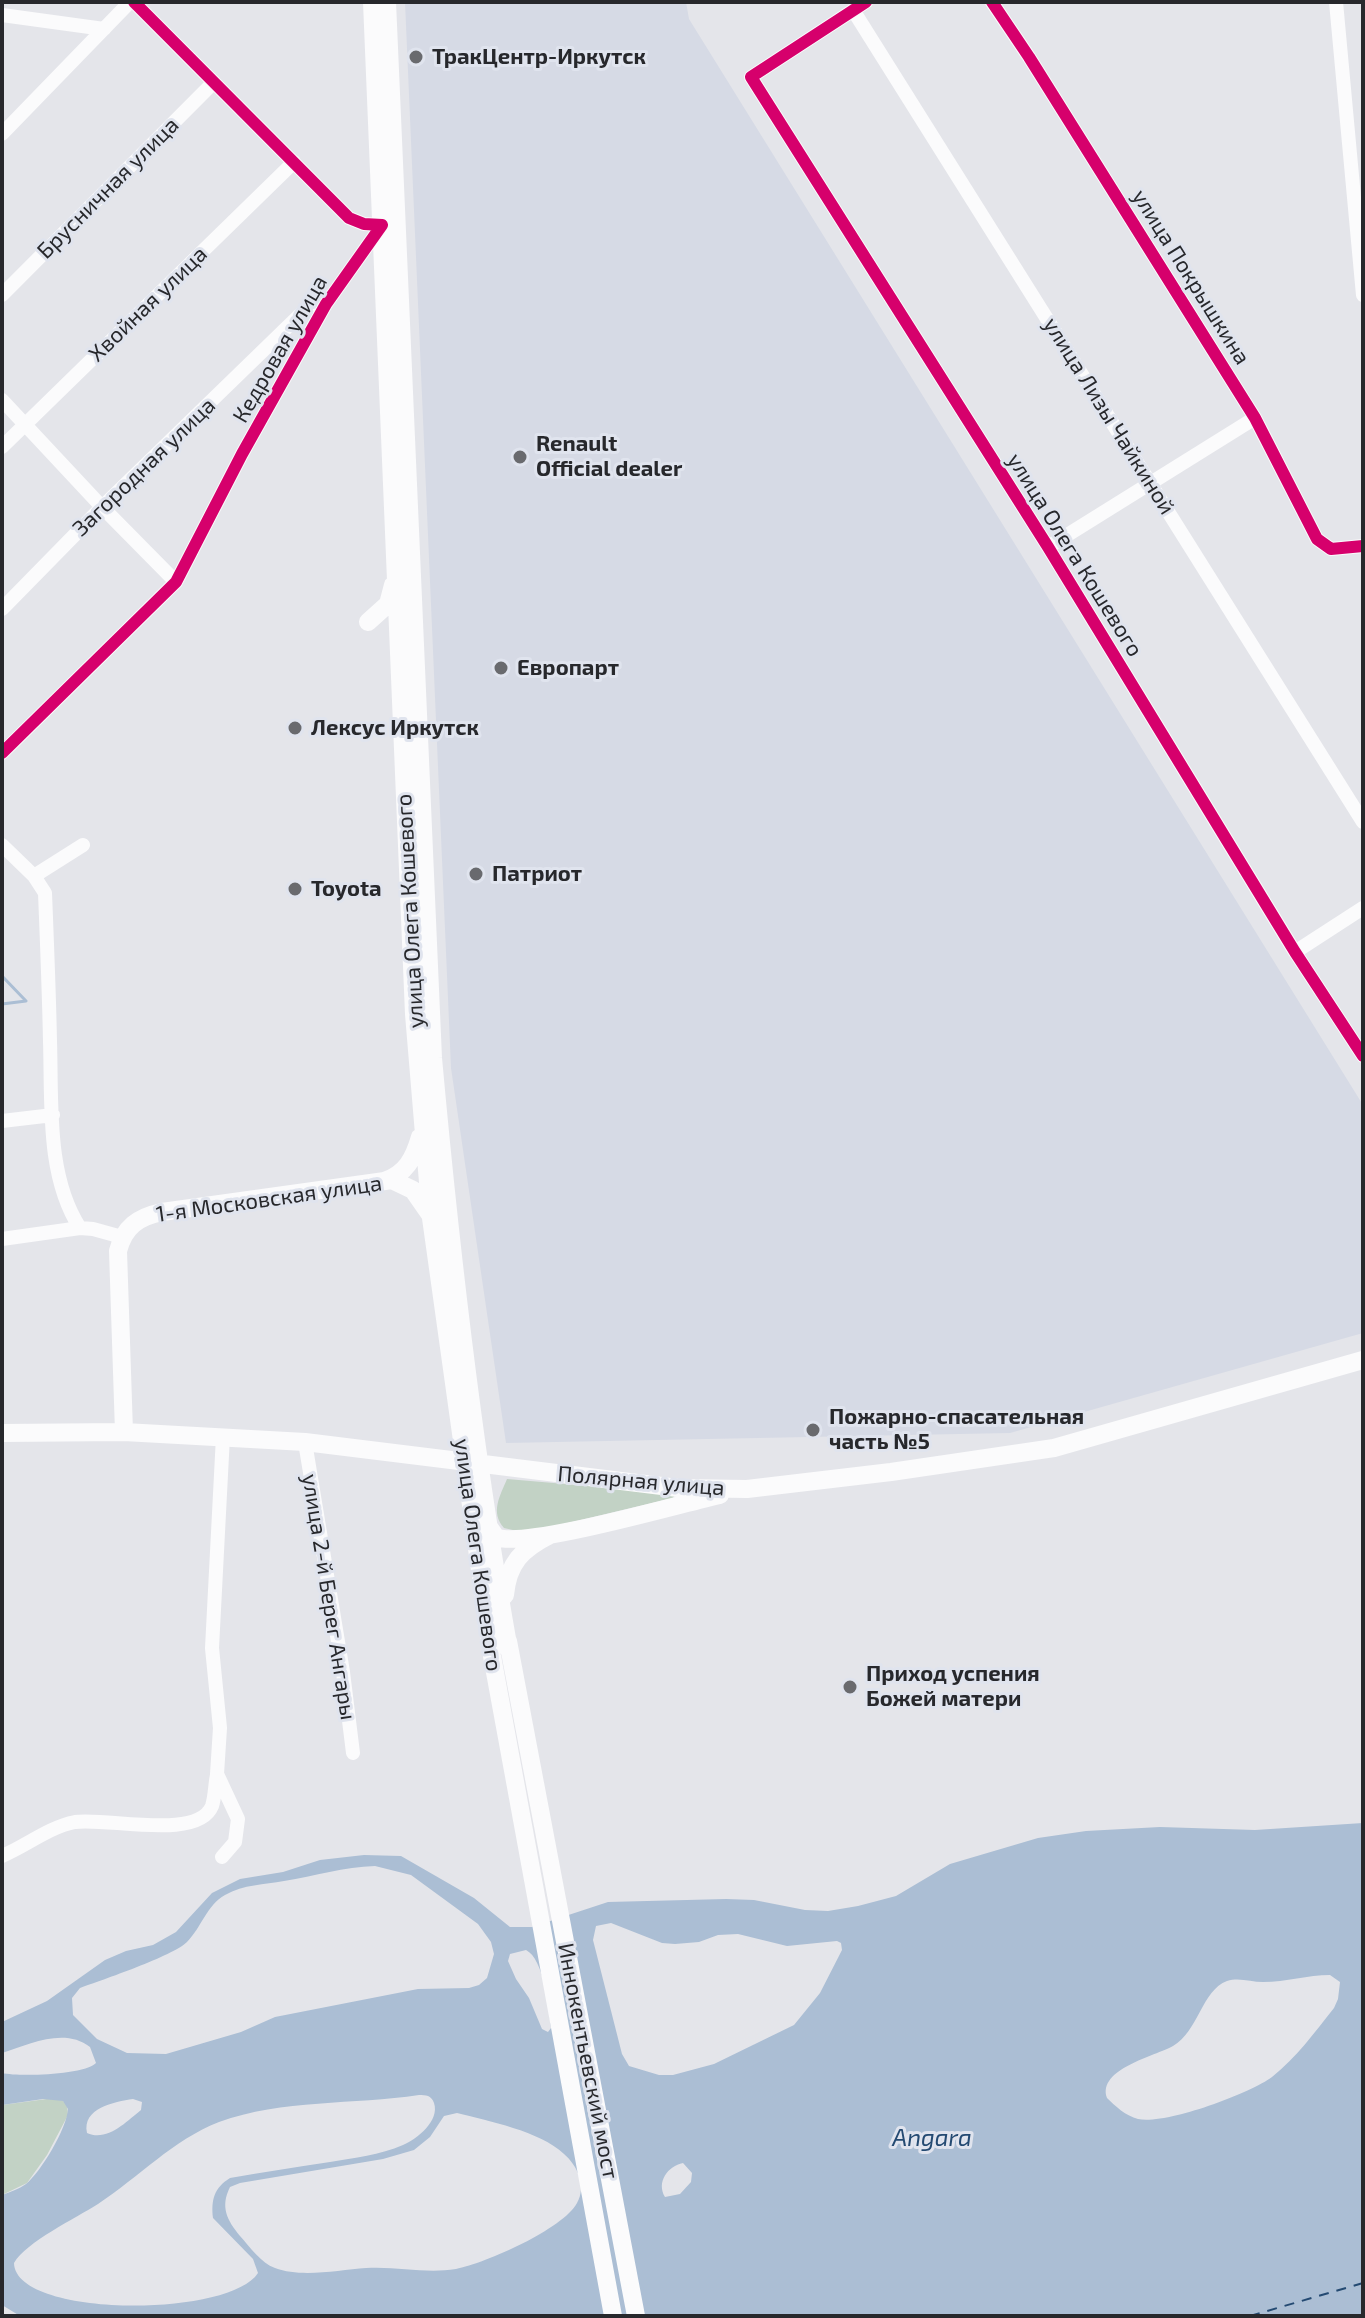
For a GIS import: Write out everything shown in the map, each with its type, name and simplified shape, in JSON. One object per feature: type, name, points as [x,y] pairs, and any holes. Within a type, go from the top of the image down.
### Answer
[{"type":"main road","name":"улица Олега Кошевого","points":[[372,2],[414,1014],[423,1127],[439,1216],[480,1526],[492,1656],[530,1810]]},
{"type":"main road","name":"улица Олега Кошевого","points":[[387,2],[439,1216]]},
{"type":"main road","points":[[368,622],[388,604],[396,567]]},
{"type":"main road","points":[[384,1181],[400,1174],[410,1163],[423,1127]]},
{"type":"main road","name":"1-я Московская улица","points":[[122,1237],[138,1219],[152,1214],[384,1181],[400,1182],[413,1190],[439,1216]]},
{"type":"main road","points":[[122,1237],[118,1265],[124,1432]]},
{"type":"main road","name":"Полярная улица","points":[[2,1433],[124,1432],[305,1442],[663,1486],[747,1489],[1054,1448],[1363,1360]]},
{"type":"main road","points":[[480,1526],[505,1540],[550,1535],[747,1489]]},
{"type":"main road","name":"улица Олега Кошевого","points":[[480,1526],[509,1650]]},
{"type":"main road","points":[[530,1810],[504,1612],[508,1575],[523,1551],[550,1535]]},
{"type":"main road","name":"Иннокентьевский мост","points":[[530,1810],[613,2316]]},
{"type":"main road","name":"Иннокентьевский мост","points":[[530,1810],[596,2097],[636,2316]]},
{"type":"street","points":[[2,134],[132,2],[349,218],[364,224],[382,225]]},
{"type":"street","name":"улица Покрышкина","points":[[992,2],[1255,418],[1317,539],[1331,549],[1363,546]]},
{"type":"street","points":[[1336,2],[1363,295]]},
{"type":"street","name":"улица Олега Кошевого","points":[[860,6],[751,77],[1048,547],[1295,952],[1363,1056]]},
{"type":"street","name":"улица Лизы Чайкиной","points":[[860,6],[1151,483],[1363,822]]},
{"type":"street","points":[[2,15],[104,29]]},
{"type":"street","name":"Брусничная улица","points":[[2,295],[214,82]]},
{"type":"street","name":"Хвойная улица","points":[[2,447],[294,162]]},
{"type":"street","name":"Кедровая улица","points":[[2,753],[176,582],[242,454],[326,304],[382,225]]},
{"type":"street","name":"Загородная улица","points":[[2,609],[309,306],[326,304]]},
{"type":"street","points":[[2,400],[176,582]]},
{"type":"street","points":[[1048,547],[1255,418]]},
{"type":"street","points":[[2,845],[34,876],[45,893],[58,1171],[67,1209],[80,1228]]},
{"type":"street","points":[[34,876],[83,845]]},
{"type":"street","points":[[1295,952],[1363,908]]},
{"type":"street","points":[[2,1121],[53,1115]]},
{"type":"street","points":[[2,1239],[80,1228],[122,1237]]},
{"type":"street","points":[[2,1856],[61,1826],[78,1822],[172,1826],[195,1819],[212,1807],[220,1728],[212,1648],[223,1436]]},
{"type":"street","name":"улица 2-й Берег Ангары","points":[[305,1442],[343,1672],[353,1753]]},
{"type":"street","points":[[217,1774],[238,1819],[235,1842],[222,1857]]},
{"type":"shaded area","points":[[405,2],[686,2],[689,19],[1363,1105],[1363,1333],[1010,1433],[506,1443],[451,1068]]},
{"type":"green space","points":[[507,1479],[675,1495],[673,1498],[526,1533],[504,1528],[500,1522],[497,1510]]},
{"type":"green space","points":[[54,2098],[67,2104],[68,2115],[47,2155],[27,2183],[2,2195],[2,2105]]},
{"type":"water","name":"Angara","points":[[1363,1823],[1363,2316],[20,2316],[2,2305],[2,2195],[26,2184],[39,2170],[58,2138],[68,2109],[63,2101],[43,2099],[2,2105],[2,2073],[36,2075],[65,2072],[96,2063],[90,2047],[70,2038],[47,2039],[2,2053],[2,2022],[47,2001],[105,1960],[153,1945],[176,1932],[212,1893],[240,1879],[283,1872],[320,1860],[364,1855],[401,1856],[474,1898],[510,1927],[532,1927],[608,1902],[754,1900],[828,1911],[896,1896],[950,1864],[1038,1838],[1086,1831],[1160,1827],[1255,1830]],"holes":[[[375,1866],[411,1875],[478,1924],[491,1942],[494,1954],[487,1978],[469,1988],[418,1989],[275,2017],[241,2032],[166,2054],[127,2053],[97,2039],[73,2015],[72,1998],[80,1988],[179,1948],[192,1936],[213,1905],[232,1891]],[[611,1923],[662,1943],[699,1942],[718,1935],[738,1934],[787,1946],[837,1941],[841,1943],[842,1950],[820,1993],[794,2025],[714,2064],[673,2075],[659,2075],[629,2066],[622,2054],[593,1940],[596,1926]],[[526,1950],[537,1963],[547,1997],[551,2028],[548,2032],[542,2029],[508,1961],[510,1954]],[[1330,1975],[1340,1982],[1334,2008],[1289,2062],[1261,2084],[1206,2107],[1151,2120],[1129,2116],[1107,2098],[1106,2088],[1119,2071],[1181,2040],[1212,1993],[1227,1981],[1272,1982]],[[426,2095],[433,2100],[434,2116],[421,2134],[394,2148],[358,2158],[230,2178],[217,2190],[213,2200],[213,2218],[253,2259],[258,2273],[239,2288],[208,2298],[168,2304],[126,2306],[84,2302],[48,2294],[24,2281],[14,2263],[40,2239],[98,2204],[186,2139],[219,2122],[268,2109]],[[133,2099],[142,2102],[141,2110],[109,2133],[87,2133],[87,2124],[94,2112]],[[457,2113],[528,2133],[554,2146],[569,2159],[579,2176],[580,2196],[569,2213],[522,2244],[486,2260],[445,2270],[366,2268],[285,2271],[260,2259],[228,2219],[225,2207],[230,2187],[383,2159],[414,2150],[430,2137],[444,2116]],[[683,2163],[692,2173],[691,2182],[680,2194],[665,2197],[663,2180],[673,2167]]]},
{"type":"waterway","points":[[2,976],[26,1001],[2,1004]]},
{"type":"ferry route","points":[[1250,2316],[1363,2283]]},
{"type":"cycle path","points":[[2,753],[176,582],[242,454],[326,304],[382,225],[364,224],[349,218],[134,2]]},
{"type":"cycle path","points":[[866,2],[751,77],[1048,547],[1295,952],[1363,1056]]},
{"type":"cycle path","points":[[992,2],[1255,418],[1317,539],[1331,549],[1363,546]]},
{"type":"place","name":"ТракЦентр-Иркутск","points":[[416,57]]},
{"type":"place","name":"Renault Official dealer","points":[[520,457]]},
{"type":"place","name":"Европарт","points":[[501,668]]},
{"type":"place","name":"Лексус Иркутск","points":[[295,728]]},
{"type":"place","name":"Патриот","points":[[476,874]]},
{"type":"place","name":"Toyota","points":[[295,889]]},
{"type":"place","name":"Пожарно-спасательная часть №5","points":[[813,1430]]},
{"type":"place","name":"Приход успения Божей матери","points":[[850,1687]]}]
